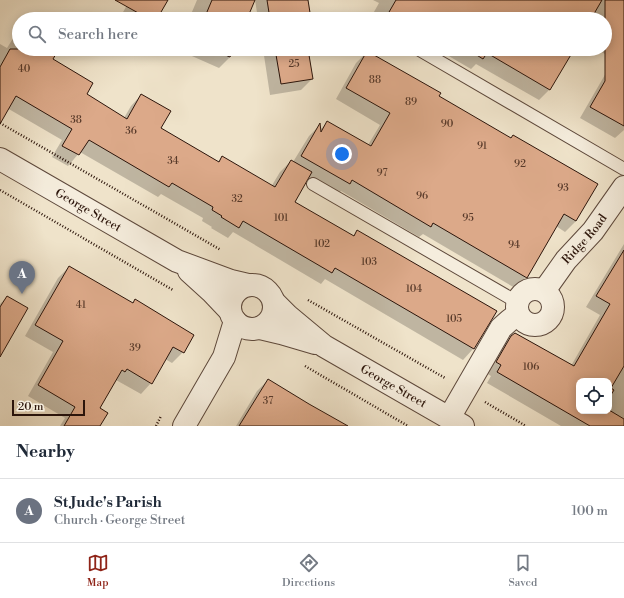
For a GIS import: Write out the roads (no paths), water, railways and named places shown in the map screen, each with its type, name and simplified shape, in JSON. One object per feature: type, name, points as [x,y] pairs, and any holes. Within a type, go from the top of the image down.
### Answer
[{"type":"street","name":"George Street","points":[[0,159],[177,261],[231,281],[248,285]]},
{"type":"street","name":"Ridge Road","points":[[544,291],[566,260],[593,231],[624,187]]},
{"type":"street","name":"George Street","points":[[177,261],[245,322],[324,346]]},
{"type":"street","points":[[248,285],[261,286],[267,290],[274,302],[275,308],[270,321],[245,322],[230,304],[232,297],[241,288],[248,285]]},
{"type":"street","points":[[456,422],[501,328],[510,320],[517,308],[519,297],[528,290],[539,289],[549,295],[552,301],[552,313],[549,318],[544,322],[532,325],[526,323],[517,308]]},
{"type":"street","name":"George Street","points":[[274,302],[288,316],[324,346],[456,422]]},
{"type":"street","points":[[184,426],[245,322]]},
{"type":"lane","points":[[430,56],[624,170]]},
{"type":"lane","points":[[313,184],[517,308]]},
{"type":"place","name":"St Jude's Parish","points":[[22,294]]}]
